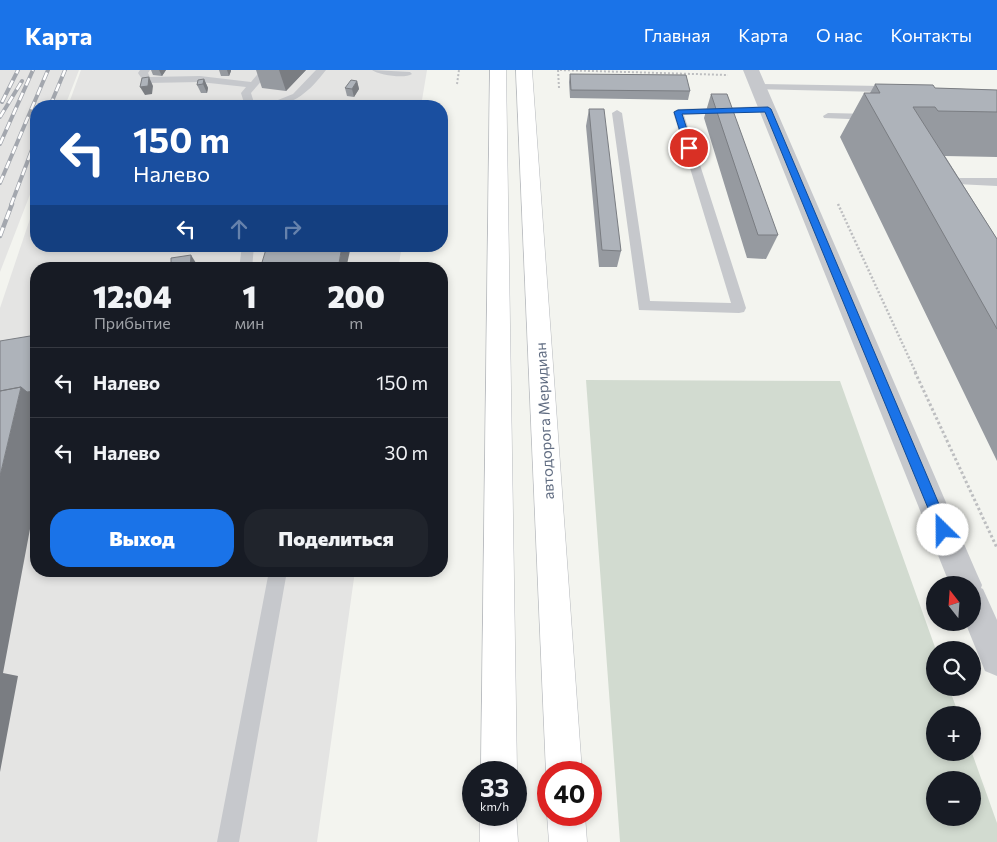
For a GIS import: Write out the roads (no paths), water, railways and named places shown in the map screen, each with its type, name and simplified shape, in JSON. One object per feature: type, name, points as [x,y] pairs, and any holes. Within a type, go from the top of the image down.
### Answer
[{"type":"main road","points":[[498,70],[499,761]]},
{"type":"main road","name":"автодорога Меридиан","points":[[524,70],[563,761]]},
{"type":"main road","points":[[499,826],[499,842]]},
{"type":"main road","points":[[567,826],[568,842]]},
{"type":"street","points":[[754,77],[962,576]]},
{"type":"street","points":[[981,621],[997,659]]},
{"type":"lane","points":[[145,70],[143,73],[147,80],[200,79],[253,85]]},
{"type":"lane","points":[[248,100],[246,94],[266,70]]},
{"type":"lane","points":[[287,100],[297,96],[321,70]]},
{"type":"lane","points":[[377,70],[407,74]]},
{"type":"lane","points":[[754,77],[882,89]]},
{"type":"lane","points":[[617,113],[644,306],[739,308],[678,112],[768,109]]},
{"type":"lane","points":[[828,116],[888,117]]},
{"type":"lane","points":[[949,197],[940,180],[997,182]]},
{"type":"lane","points":[[228,842],[277,577]]},
{"type":"railway","points":[[2,102],[18,70]]},
{"type":"railway","points":[[0,144],[33,70]]},
{"type":"railway","points":[[35,100],[48,70]]},
{"type":"railway","points":[[52,100],[65,70]]},
{"type":"railway","points":[[0,117],[22,81]]},
{"type":"railway","points":[[0,183],[30,112]]},
{"type":"railway","points":[[11,205],[30,155]]},
{"type":"railway","points":[[0,236],[12,204]]}]
